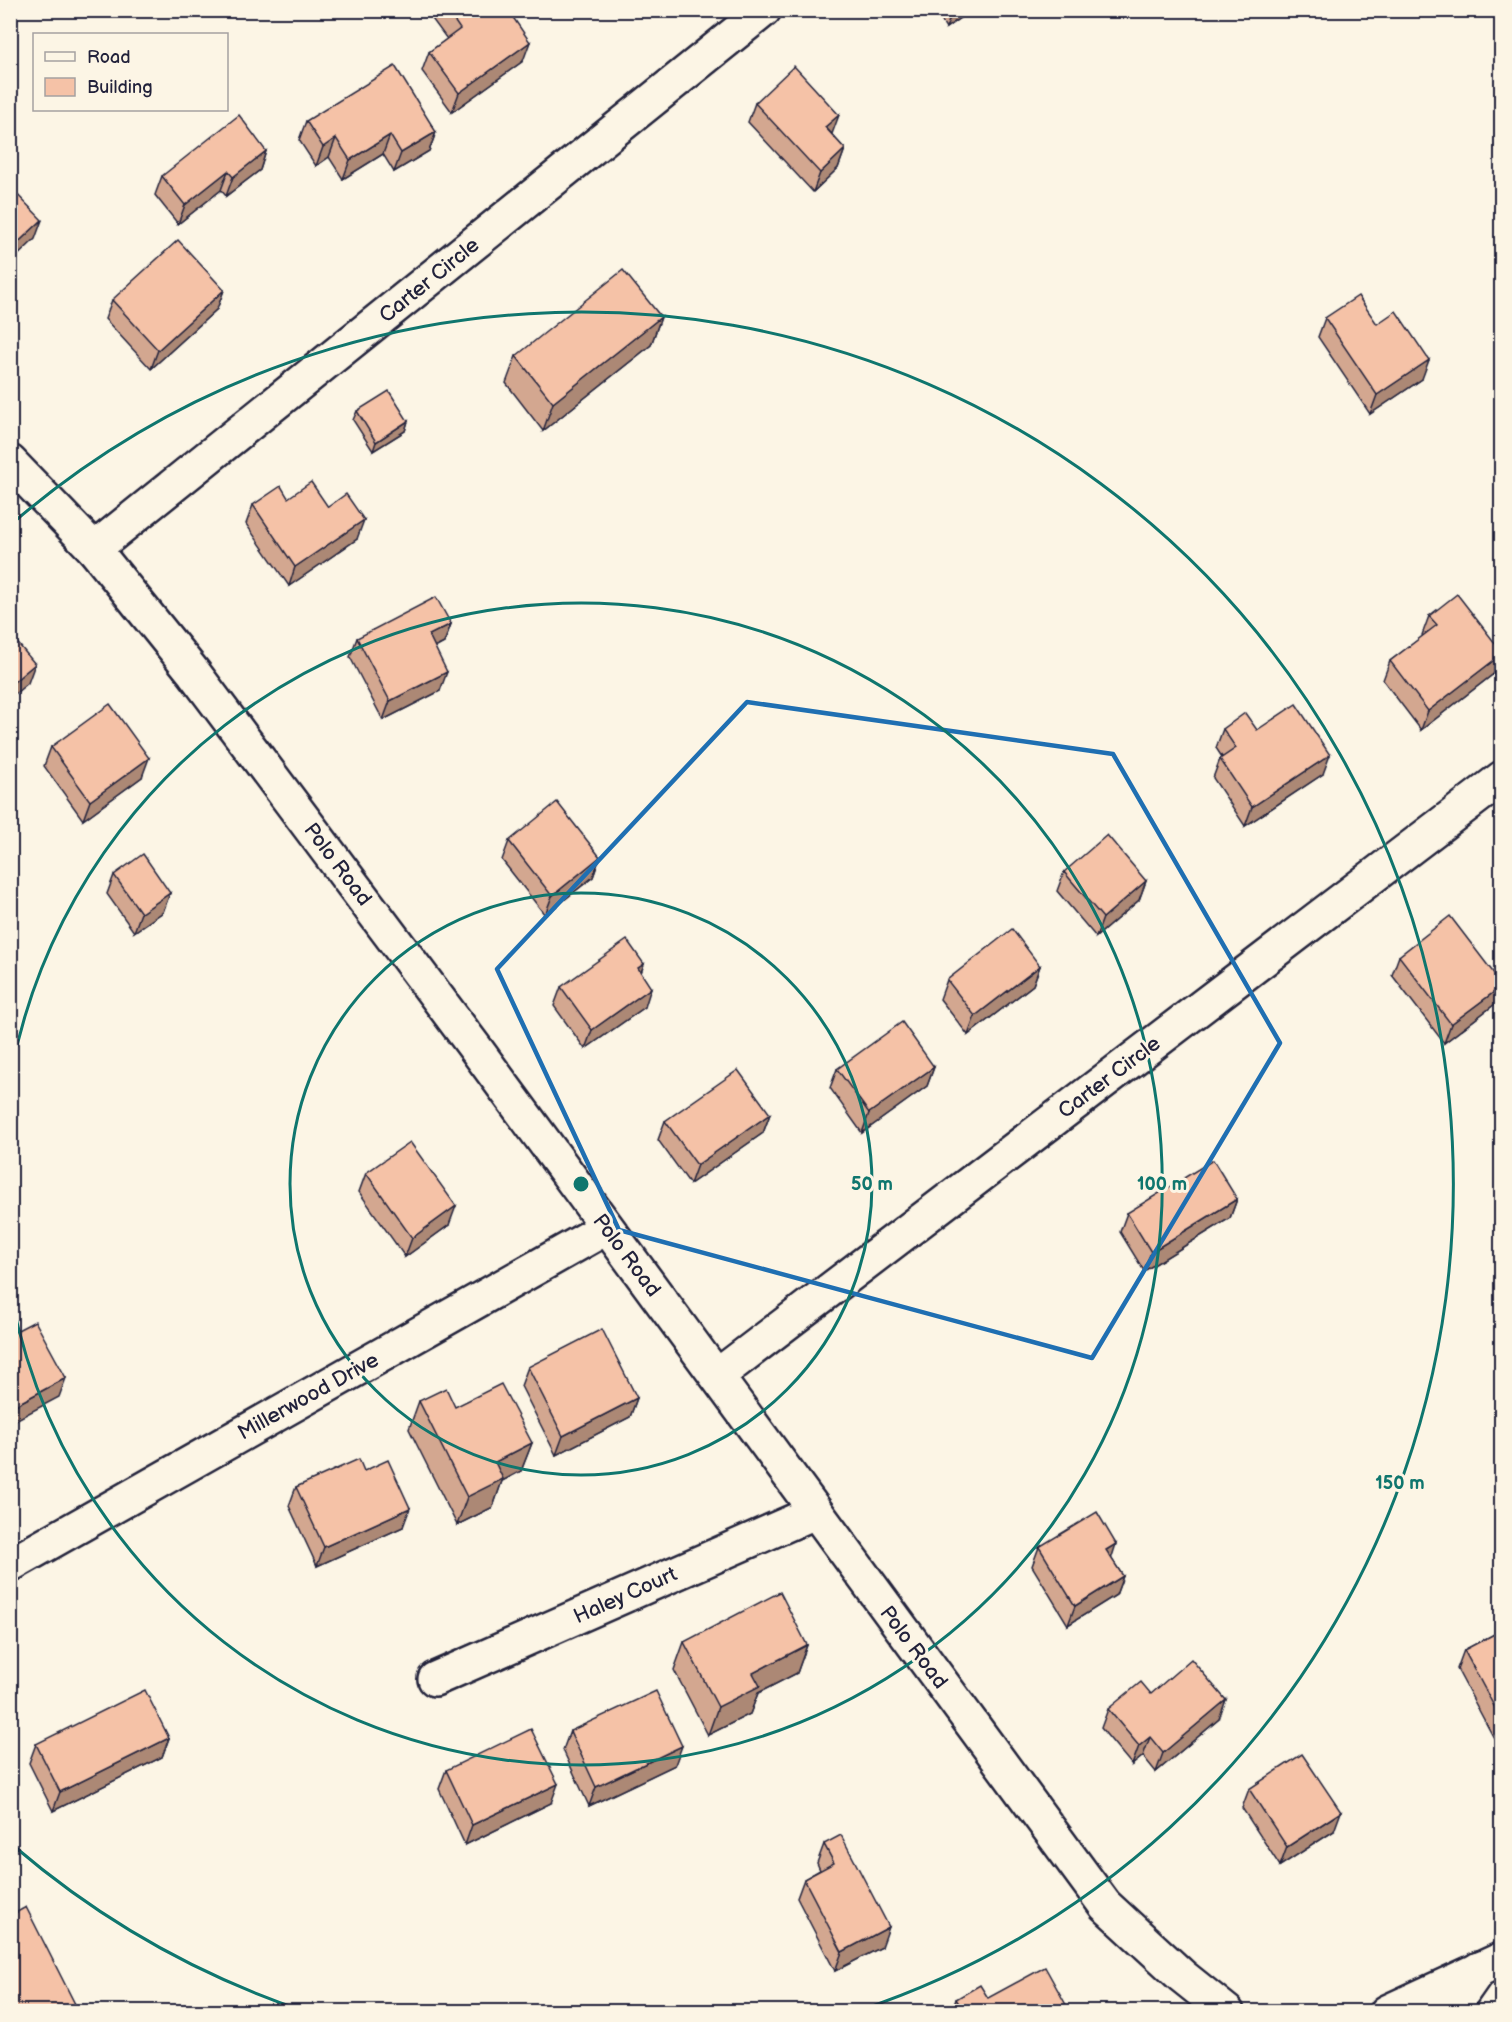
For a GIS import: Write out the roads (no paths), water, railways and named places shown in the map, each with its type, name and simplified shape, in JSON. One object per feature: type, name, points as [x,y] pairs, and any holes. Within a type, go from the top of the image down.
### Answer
[{"type":"street","name":"Carter Circle","points":[[94,549],[764,10]]},
{"type":"street","name":"Polo Road","points":[[10,462],[94,549],[202,682],[717,1376],[1105,1905],[1182,1976],[1227,2012]]},
{"type":"street","name":"Carter Circle","points":[[717,1376],[1502,778]]},
{"type":"street","name":"Millerwood Drive","points":[[10,1565],[606,1228]]},
{"type":"street","name":"Haley Court","points":[[435,1679],[815,1512]]},
{"type":"street","points":[[1387,2012],[1491,1963]]},
{"type":"street","points":[[1449,2012],[1491,1963]]}]
